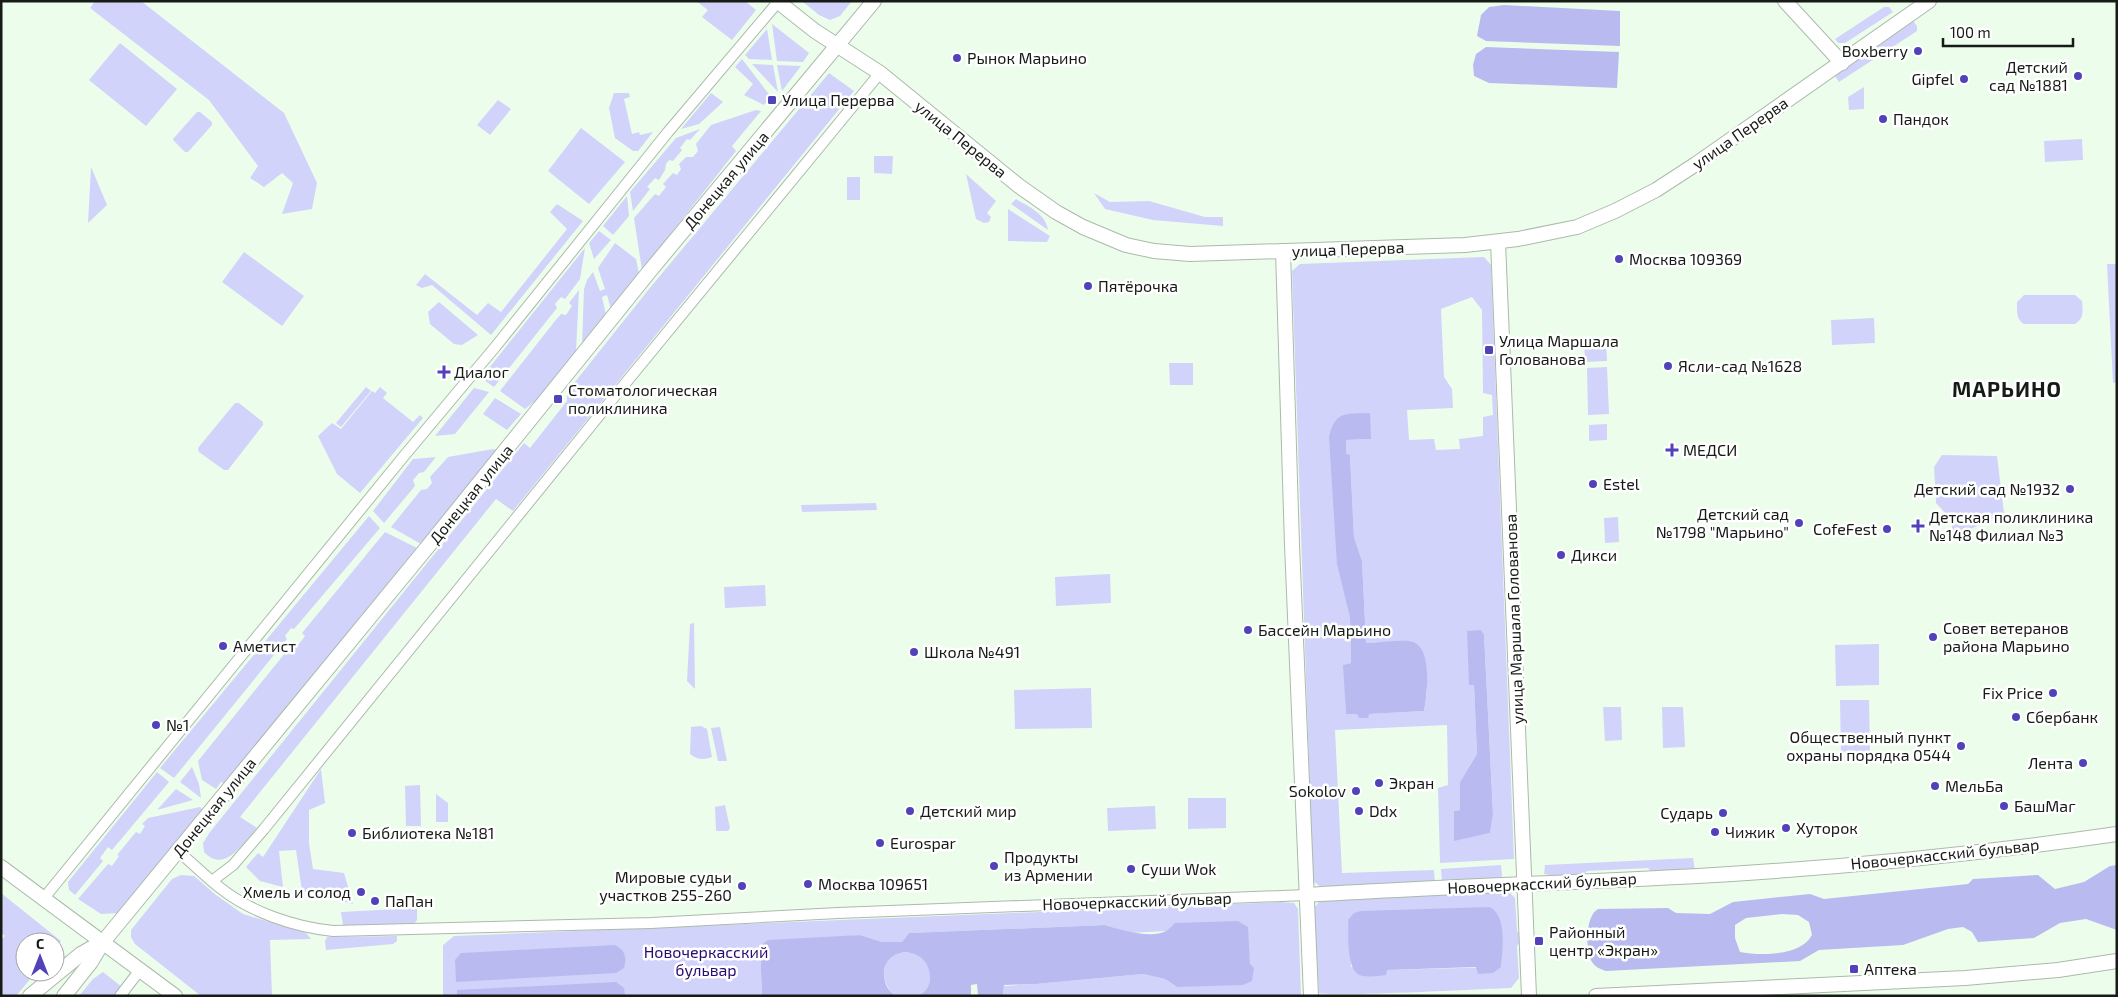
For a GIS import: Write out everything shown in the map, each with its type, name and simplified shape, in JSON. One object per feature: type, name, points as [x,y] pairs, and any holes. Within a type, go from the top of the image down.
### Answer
[{"type":"street","name":"улица Перерва","points":[[778,1],[815,31],[880,73],[1019,186],[1048,207],[1083,226],[1126,245],[1154,251],[1190,254],[1498,242],[1577,227],[1615,211],[1656,190],[1929,1]]},
{"type":"street","points":[[44,898],[408,450],[496,346],[668,132],[778,1]]},
{"type":"street","name":"Донецкая улица","points":[[64,996],[91,962],[103,942],[511,445],[645,277],[874,1]]},
{"type":"street","points":[[1785,1],[1842,63]]},
{"type":"street","points":[[212,880],[233,865],[264,829],[623,386],[880,73]]},
{"type":"street","name":"улица Маршала Голованова","points":[[1498,242],[1529,996]]},
{"type":"street","points":[[1283,251],[1282,275],[1311,996]]},
{"type":"street","name":"Новочеркасский бульвар","points":[[178,851],[219,887],[249,906],[310,928],[333,931],[651,923],[838,912],[1306,895],[1698,876],[1963,854],[2117,834]]},
{"type":"street","points":[[1,866],[175,996]]},
{"type":"street","name":"Донецкая улица","points":[[30,996],[81,954],[103,942]]},
{"type":"street","points":[[1596,996],[1965,978],[2058,970],[2117,961]]},
{"type":"street","points":[[120,996],[140,970]]},
{"type":"green space","points":[[95,1],[141,1],[284,113],[317,183],[312,209],[282,214],[293,183],[282,173],[264,187],[250,178],[258,166],[209,100],[90,8]]},
{"type":"green space","points":[[696,1],[745,1],[756,10],[732,40],[702,17],[708,10]]},
{"type":"green space","points":[[802,1],[852,1],[840,16],[830,20],[819,15]]},
{"type":"green space","points":[[1884,7],[1889,7],[1893,12],[1845,43],[1838,43],[1835,39]]},
{"type":"green space","points":[[1913,21],[1917,26],[1917,31],[1839,82],[1835,76]]},
{"type":"green space","points":[[772,24],[809,53],[803,62],[777,61]]},
{"type":"green space","points":[[767,29],[772,60],[749,59],[745,55]]},
{"type":"green space","points":[[120,43],[177,89],[146,126],[89,80]]},
{"type":"green space","points":[[742,59],[771,97],[764,105],[744,95],[753,84],[735,67]]},
{"type":"green space","points":[[752,64],[773,65],[778,92]]},
{"type":"green space","points":[[777,65],[801,66],[782,91]]},
{"type":"green space","points":[[829,73],[854,91],[513,511],[496,499],[240,817],[257,828],[233,854],[226,858],[219,860],[212,858],[204,852],[203,843],[210,832],[524,443],[530,448],[567,401],[567,392],[649,289]]},
{"type":"green space","points":[[1864,87],[1864,109],[1849,110],[1848,97]]},
{"type":"green space","points":[[614,93],[629,93],[630,97],[624,99],[632,134],[639,132],[640,135],[653,132],[638,151],[633,151],[615,138],[609,108]]},
{"type":"green space","points":[[711,93],[723,102],[699,124],[681,129]]},
{"type":"green space","points":[[498,100],[511,109],[490,135],[477,125]]},
{"type":"green space","points":[[756,110],[761,111],[732,146],[736,151],[642,270],[634,218],[655,194],[659,196],[666,187],[663,184],[673,173],[677,175],[681,169],[679,164],[686,157],[693,157],[698,151],[696,144],[711,125]]},
{"type":"green space","points":[[197,112],[200,112],[212,122],[212,125],[188,152],[185,152],[173,139]]},
{"type":"green space","points":[[581,128],[625,162],[589,204],[548,171]]},
{"type":"green space","points":[[700,129],[690,140],[687,139],[680,148],[682,150],[673,161],[669,160],[659,180],[655,178],[647,187],[650,189],[633,211],[630,192],[676,138]]},
{"type":"green space","points":[[2082,139],[2083,160],[2045,162],[2044,141]]},
{"type":"green space","points":[[874,156],[893,156],[892,174],[874,173]]},
{"type":"green space","points":[[91,167],[107,205],[88,223]]},
{"type":"green space","points":[[966,174],[996,201],[987,213],[991,217],[989,222],[984,223],[976,219]]},
{"type":"green space","points":[[847,177],[860,177],[860,200],[847,200]]},
{"type":"green space","points":[[1094,193],[1110,202],[1149,201],[1205,217],[1223,217],[1223,226],[1153,220],[1105,209]]},
{"type":"green space","points":[[627,196],[629,216],[613,235],[603,226]]},
{"type":"green space","points":[[1016,199],[1040,215],[1044,219],[1048,230],[1011,204]]},
{"type":"green space","points":[[557,204],[583,221],[491,335],[432,285],[422,288],[416,285],[425,274],[477,315],[488,303],[501,312],[567,229],[550,212]]},
{"type":"green space","points":[[1008,209],[1050,236],[1047,242],[1008,241]]},
{"type":"green space","points":[[599,231],[611,240],[594,259],[589,243]]},
{"type":"green space","points":[[615,243],[636,259],[639,274],[611,309],[607,295],[602,297],[606,315],[582,345],[584,289],[587,280],[593,272],[600,291],[605,289],[598,268]]},
{"type":"green space","points":[[585,248],[580,279],[565,299],[561,297],[555,304],[557,308],[494,387],[481,378]]},
{"type":"green space","points":[[244,252],[304,296],[282,326],[222,282]]},
{"type":"green space","points":[[1484,257],[1491,265],[1514,859],[1440,863],[1438,788],[1448,785],[1447,725],[1335,730],[1342,873],[1434,870],[1435,883],[1322,888],[1313,881],[1292,271],[1300,264]],"holes":[[[1472,297],[1482,310],[1483,393],[1492,395],[1493,415],[1483,417],[1483,436],[1459,439],[1460,449],[1436,450],[1434,439],[1409,440],[1407,410],[1453,408],[1452,389],[1444,377],[1441,309]],[[1345,414],[1371,439],[1346,440],[1346,455],[1350,455],[1354,537],[1362,561],[1366,643],[1411,641],[1426,662],[1427,691],[1424,711],[1368,714],[1368,718],[1359,718],[1358,714],[1346,714],[1344,665],[1351,663],[1350,618],[1337,565]],[[1481,630],[1484,634],[1493,813],[1490,833],[1455,840],[1454,811],[1460,810],[1460,782],[1477,754],[1474,685],[1469,685]]]},
{"type":"green space","points":[[2107,264],[2117,264],[2117,382],[2113,383]]},
{"type":"green space","points":[[579,290],[576,351],[539,398],[525,409],[500,391],[561,314],[566,315],[572,306],[569,303]]},
{"type":"green space","points":[[2024,295],[2075,295],[2082,301],[2083,311],[2078,322],[2075,324],[2024,324],[2018,317],[2017,302]]},
{"type":"green space","points":[[439,302],[478,335],[462,345],[454,344],[430,324],[428,312]]},
{"type":"green space","points":[[1874,318],[1875,343],[1832,345],[1831,320]]},
{"type":"green space","points":[[1606,341],[1607,361],[1585,362],[1584,342]]},
{"type":"green space","points":[[1169,363],[1193,363],[1193,385],[1170,385]]},
{"type":"green space","points":[[1607,367],[1609,414],[1588,415],[1587,368]]},
{"type":"green space","points":[[366,387],[371,391],[341,427],[336,423]]},
{"type":"green space","points":[[380,387],[387,393],[383,398],[413,422],[420,415],[423,418],[360,493],[337,474],[318,436],[332,423],[341,429],[372,391],[375,393]]},
{"type":"green space","points":[[474,388],[489,392],[455,434],[435,436]]},
{"type":"green space","points":[[495,398],[521,414],[507,430],[483,414]]},
{"type":"green space","points":[[235,403],[239,403],[263,422],[263,425],[228,470],[224,470],[199,452],[198,448]]},
{"type":"green space","points":[[1607,424],[1607,440],[1589,441],[1589,425]]},
{"type":"green space","points":[[493,449],[497,450],[421,544],[391,527],[421,490],[427,489],[432,483],[430,477],[448,457]]},
{"type":"green space","points":[[1942,455],[1997,456],[2004,513],[1952,538],[1952,520],[1936,503],[1934,467]]},
{"type":"green space","points":[[436,457],[424,472],[419,473],[413,480],[415,486],[384,523],[373,511],[413,459]]},
{"type":"green space","points":[[876,503],[877,510],[802,512],[801,505]]},
{"type":"green space","points":[[369,516],[380,528],[294,629],[291,628],[285,636],[287,639],[174,778],[160,768]]},
{"type":"green space","points":[[1618,517],[1619,542],[1605,543],[1604,518]]},
{"type":"green space","points":[[385,532],[417,548],[226,785],[221,782],[216,789],[202,780],[198,761],[294,642],[299,644],[305,636],[302,633]]},
{"type":"green space","points":[[1110,574],[1111,603],[1056,606],[1055,577]]},
{"type":"green space","points":[[765,585],[766,606],[725,608],[724,587]]},
{"type":"green space","points":[[694,623],[695,689],[687,681],[690,624]]},
{"type":"green space","points":[[1879,644],[1879,685],[1836,686],[1835,645]]},
{"type":"green space","points":[[1091,688],[1092,728],[1015,729],[1014,690]]},
{"type":"green space","points":[[1840,700],[1869,700],[1870,752],[1841,752]]},
{"type":"green space","points":[[1603,707],[1621,707],[1622,740],[1605,741]]},
{"type":"green space","points":[[1662,707],[1683,707],[1685,747],[1663,748]]},
{"type":"green space","points":[[701,726],[707,729],[712,757],[706,759],[690,754],[691,727]]},
{"type":"green space","points":[[720,727],[727,761],[718,761],[711,728]]},
{"type":"green space","points":[[192,767],[199,784],[201,798],[180,782]]},
{"type":"green space","points":[[321,769],[325,803],[309,810],[309,843],[313,869],[344,873],[353,904],[302,891],[296,850],[279,851],[283,887],[260,881],[246,867],[258,853],[263,857]]},
{"type":"green space","points":[[157,772],[169,782],[112,850],[108,847],[100,858],[103,861],[75,895],[69,890],[68,882]]},
{"type":"green space","points":[[420,785],[421,826],[406,826],[405,786]]},
{"type":"green space","points":[[176,789],[193,800],[157,810]]},
{"type":"green space","points":[[436,794],[448,803],[448,822],[436,822]]},
{"type":"green space","points":[[1188,798],[1226,798],[1226,828],[1188,829]]},
{"type":"green space","points":[[725,805],[730,828],[728,831],[716,831],[715,807]]},
{"type":"green space","points":[[1155,806],[1156,829],[1108,831],[1107,808]]},
{"type":"green space","points":[[200,807],[204,811],[119,913],[101,914],[78,899],[108,864],[112,866],[119,856],[117,855],[136,832],[140,834],[145,826],[142,824],[148,818]]},
{"type":"green space","points":[[1693,858],[1695,870],[1652,873],[1648,868],[1587,871],[1583,875],[1555,876],[1544,874],[1545,865]]},
{"type":"green space","points":[[1501,865],[1502,876],[1498,880],[1442,883],[1441,869]]},
{"type":"green space","points":[[181,875],[194,876],[216,895],[243,914],[306,933],[311,939],[270,940],[272,996],[201,996],[135,944],[131,937],[131,930],[172,879]]},
{"type":"green space","points":[[1508,891],[1515,898],[1517,931],[1520,942],[1517,946],[1519,978],[1511,988],[1378,993],[1319,993],[1314,908],[1323,897]],"holes":[[[1348,920],[1502,953],[1501,967],[1386,970],[1351,967]]]},
{"type":"green space","points":[[1,893],[50,932],[15,932],[15,982],[28,982],[16,996],[1,996],[1,940],[5,936],[1,933]]},
{"type":"green space","name":"Новочеркасский бульвар","points":[[1294,903],[1298,909],[1301,996],[1003,996],[1004,986],[1143,974],[1165,979],[1177,987],[1250,964],[1249,952],[1166,931],[1129,933],[1105,925],[909,933],[902,942],[882,942],[860,935],[760,946],[762,996],[443,996],[443,945],[454,936]]},
{"type":"green space","points":[[417,908],[417,920],[414,924],[343,925],[341,912]]},
{"type":"green space","points":[[397,936],[397,941],[393,944],[326,950],[325,941],[327,937]]},
{"type":"green space","points":[[900,953],[917,954],[926,962],[929,968],[930,979],[927,989],[923,993],[914,996],[896,996],[887,986],[884,972],[885,966],[888,960]]},
{"type":"green space","points":[[103,972],[122,987],[114,996],[79,996],[93,979]]},
{"type":"shaded area","points":[[1504,5],[1620,11],[1620,46],[1486,41],[1477,36],[1481,15],[1489,7]]},
{"type":"shaded area","points":[[1486,47],[1619,52],[1617,88],[1489,83],[1474,76],[1473,65],[1476,54]]},
{"type":"shaded area","points":[[1370,413],[1371,439],[1346,440],[1346,454],[1350,455],[1354,537],[1362,561],[1366,643],[1409,641],[1417,644],[1426,660],[1427,682],[1424,711],[1369,714],[1368,718],[1359,718],[1357,714],[1346,714],[1343,665],[1351,663],[1350,618],[1337,565],[1329,437],[1335,422],[1343,415]]},
{"type":"shaded area","points":[[1481,630],[1484,634],[1493,814],[1490,833],[1454,841],[1454,811],[1460,810],[1460,782],[1477,754],[1474,685],[1469,685],[1467,631]]},
{"type":"shaded area","points":[[2117,865],[2117,930],[2086,919],[2060,923],[2034,938],[1978,942],[1972,932],[1963,927],[1948,929],[1903,945],[1819,950],[1800,961],[1606,971],[1593,964],[1588,950],[1589,926],[1594,913],[1598,909],[1668,908],[1676,913],[1710,914],[1733,902],[1810,894],[1824,899],[1968,884],[1973,879],[2038,875],[2055,889],[2084,882],[2110,866]],"holes":[[[1782,914],[1798,915],[1809,922],[1812,935],[1807,942],[1790,951],[1780,953],[1759,954],[1740,952],[1735,938],[1735,925],[1746,918]]]},
{"type":"shaded area","points":[[1489,907],[1499,917],[1502,933],[1501,967],[1493,973],[1478,974],[1476,967],[1387,970],[1386,975],[1363,976],[1357,974],[1353,968],[1349,953],[1348,920],[1354,913],[1361,911]]},
{"type":"shaded area","points":[[1238,921],[1248,927],[1250,964],[1254,968],[1252,981],[1243,985],[1177,987],[1165,979],[1143,974],[1036,984],[1004,985],[1003,996],[978,996],[977,984],[971,985],[971,996],[917,996],[928,988],[930,979],[928,967],[922,959],[914,954],[904,953],[888,960],[884,969],[886,985],[896,996],[762,996],[760,946],[768,940],[860,935],[882,942],[902,942],[909,933],[1105,925],[1136,933],[1152,934],[1167,930],[1175,923]]},
{"type":"shaded area","points":[[615,945],[623,952],[625,960],[624,968],[616,973],[456,982],[455,960],[461,953]]},
{"type":"shaded area","points":[[616,982],[624,988],[625,996],[457,996],[457,990]]},
{"type":"place","name":"Boxberry","points":[[1918,51]]},
{"type":"place","name":"Рынок Марьино","points":[[957,58]]},
{"type":"place","name":"Детский сад №1881","points":[[2078,76]]},
{"type":"place","name":"Gipfel","points":[[1964,79]]},
{"type":"place","name":"Улица Перерва","points":[[772,100]]},
{"type":"place","name":"Пандок","points":[[1883,119]]},
{"type":"place","name":"Москва 109369","points":[[1619,259]]},
{"type":"place","name":"Пятёрочка","points":[[1088,286]]},
{"type":"place","name":"Улица Маршала Голованова","points":[[1489,350]]},
{"type":"place","name":"Ясли-сад №1628","points":[[1668,366]]},
{"type":"place","name":"Диалог","points":[[444,372]]},
{"type":"place","name":"Стоматологическая поликлиника","points":[[558,399]]},
{"type":"place","name":"МЕДСИ","points":[[1672,450]]},
{"type":"place","name":"Estel","points":[[1593,484]]},
{"type":"place","name":"Детский сад №1932","points":[[2070,489]]},
{"type":"place","name":"Детский сад №1798 \"Марьино\"","points":[[1799,523]]},
{"type":"place","name":"Детская поликлиника №148 Филиал №3","points":[[1918,526]]},
{"type":"place","name":"CofeFest","points":[[1887,529]]},
{"type":"place","name":"Дикси","points":[[1561,555]]},
{"type":"place","name":"Бассейн Марьино","points":[[1248,630]]},
{"type":"place","name":"Совет ветеранов района Марьино","points":[[1933,637]]},
{"type":"place","name":"Аметист","points":[[223,646]]},
{"type":"place","name":"Школа №491","points":[[914,652]]},
{"type":"place","name":"Fix Price","points":[[2053,693]]},
{"type":"place","name":"Сбербанк","points":[[2016,717]]},
{"type":"place","name":"№1","points":[[156,725]]},
{"type":"place","name":"Общественный пункт охраны порядка 0544","points":[[1961,746]]},
{"type":"place","name":"Лента","points":[[2083,763]]},
{"type":"place","name":"Экран","points":[[1379,783]]},
{"type":"place","name":"МельБа","points":[[1935,786]]},
{"type":"place","name":"Sokolov","points":[[1356,791]]},
{"type":"place","name":"БашМаг","points":[[2004,806]]},
{"type":"place","name":"Детский мир","points":[[910,811]]},
{"type":"place","name":"Ddx","points":[[1359,811]]},
{"type":"place","name":"Сударь","points":[[1723,813]]},
{"type":"place","name":"Хуторок","points":[[1786,828]]},
{"type":"place","name":"Чижик","points":[[1715,832]]},
{"type":"place","name":"Библиотека №181","points":[[352,833]]},
{"type":"place","name":"Eurospar","points":[[880,843]]},
{"type":"place","name":"Продукты из Армении","points":[[994,866]]},
{"type":"place","name":"Суши Wok","points":[[1131,869]]},
{"type":"place","name":"Москва 109651","points":[[808,884]]},
{"type":"place","name":"Мировые судьи участков 255-260","points":[[742,886]]},
{"type":"place","name":"Хмель и солод","points":[[361,892]]},
{"type":"place","name":"ПаПан","points":[[375,901]]},
{"type":"place","name":"Районный центр «Экран»","points":[[1539,941]]},
{"type":"place","name":"Аптека","points":[[1854,969]]},
{"type":"district","name":"МАРЬИНО","points":[[2007,390]]}]
